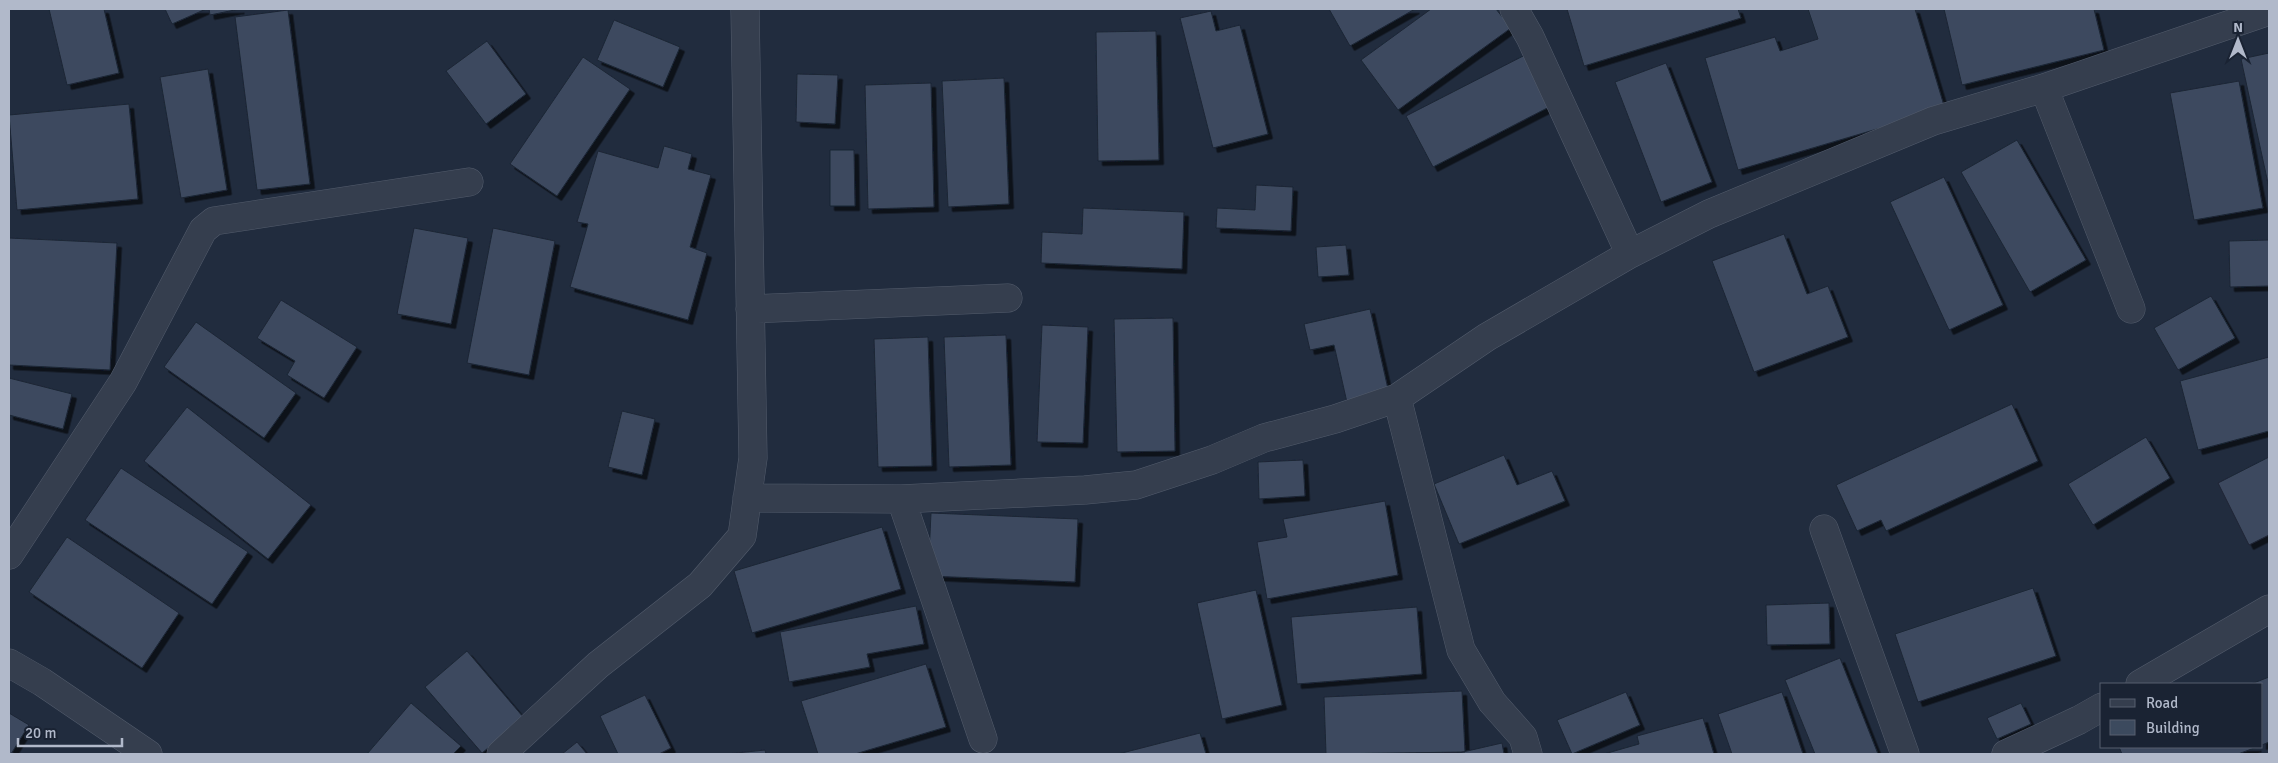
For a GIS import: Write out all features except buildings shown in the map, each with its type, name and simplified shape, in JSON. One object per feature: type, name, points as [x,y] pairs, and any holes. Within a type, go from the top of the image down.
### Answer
[{"type":"street","points":[[502,754],[598,665],[700,585],[742,536],[752,458],[745,9]]},
{"type":"street","points":[[1514,9],[1530,37],[1630,254]]},
{"type":"street","points":[[747,498],[901,499],[1085,490],[1136,485],[1212,460],[1264,438],[1335,419],[1397,398],[1487,337],[1630,254],[1708,214],[1933,121],[2044,88],[2269,11]]},
{"type":"street","points":[[2044,88],[2131,309]]},
{"type":"street","points":[[9,556],[123,382],[203,230],[214,221],[469,182]]},
{"type":"street","points":[[750,309],[1008,298]]},
{"type":"street","points":[[1397,398],[1461,650],[1492,702],[1523,737],[1528,754]]},
{"type":"street","points":[[901,499],[984,739]]},
{"type":"street","points":[[1824,529],[1905,754]]},
{"type":"street","points":[[2142,683],[2269,609]]},
{"type":"street","points":[[9,663],[42,682],[148,754]]},
{"type":"street","points":[[2006,754],[2100,708]]}]
